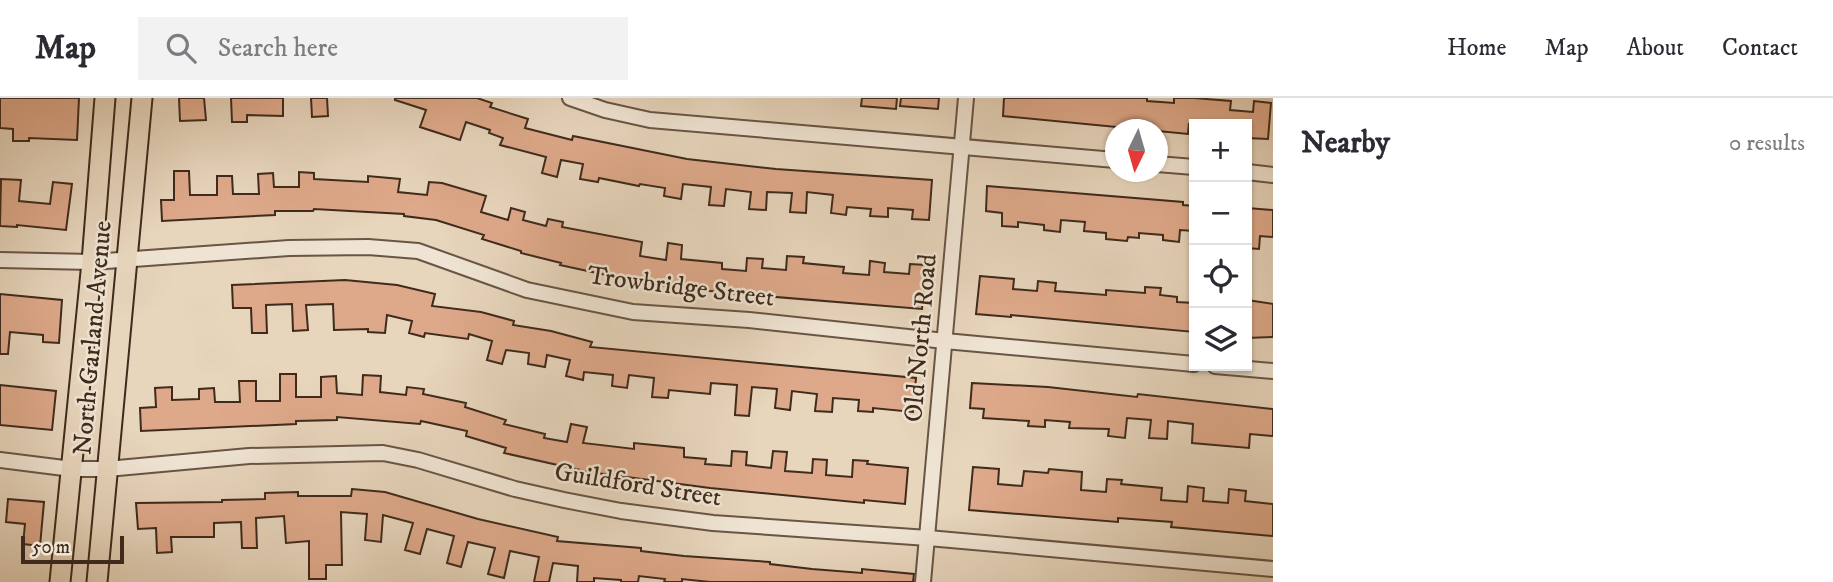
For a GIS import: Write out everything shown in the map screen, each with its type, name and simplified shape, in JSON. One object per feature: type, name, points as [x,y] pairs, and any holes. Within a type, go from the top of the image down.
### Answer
[{"type":"main road","name":"North Garland Avenue","points":[[60,582],[92,262],[105,98]]},
{"type":"main road","name":"North Garland Avenue","points":[[97,582],[142,98]]},
{"type":"street","points":[[570,98],[605,110],[650,120],[1105,159]]},
{"type":"street","name":"Old North Road","points":[[923,582],[966,98]]},
{"type":"street","points":[[1168,165],[1189,167]]},
{"type":"street","points":[[1252,172],[1273,174]]},
{"type":"street","name":"Trowbridge Street","points":[[0,260],[92,262],[289,248],[368,247],[418,251],[527,290],[633,312],[749,320],[1189,364]]},
{"type":"street","points":[[1252,369],[1273,371]]},
{"type":"street","name":"Guildford Street","points":[[0,460],[72,469],[107,469],[249,456],[383,453],[418,460],[515,489],[621,511],[713,523],[928,538],[1273,569]]},
{"type":"building","points":[[0,98],[79,98],[77,140],[29,138],[29,141],[13,141],[13,129],[0,128]]},
{"type":"building","points":[[179,98],[204,98],[206,120],[180,121]]},
{"type":"building","points":[[231,98],[283,98],[283,116],[247,115],[247,122],[232,122]]},
{"type":"building","points":[[311,98],[327,98],[328,116],[312,117]]},
{"type":"building","points":[[395,98],[477,98],[492,103],[490,107],[528,119],[525,128],[572,140],[573,136],[687,159],[776,169],[932,180],[929,220],[912,219],[913,210],[888,208],[888,217],[870,216],[871,209],[847,207],[846,215],[831,213],[833,195],[807,192],[806,213],[790,212],[792,193],[767,192],[766,210],[749,209],[751,192],[726,189],[724,206],[709,205],[711,187],[683,184],[681,199],[664,196],[665,188],[599,178],[598,182],[580,179],[583,164],[561,160],[557,177],[542,173],[546,157],[500,145],[503,138],[489,133],[490,130],[466,122],[460,140],[420,127],[426,110]]},
{"type":"building","points":[[862,98],[897,98],[896,109],[861,106]]},
{"type":"building","points":[[901,98],[939,98],[938,109],[900,106]]},
{"type":"building","points":[[1004,98],[1147,98],[1147,101],[1174,103],[1174,98],[1194,98],[1231,101],[1230,110],[1253,112],[1254,101],[1271,103],[1268,139],[1252,138],[1252,119],[1189,119],[1188,134],[1168,132],[1168,119],[1105,119],[1105,126],[1003,116]]},
{"type":"building","points":[[174,171],[189,171],[190,195],[217,195],[217,176],[232,176],[233,194],[259,194],[258,174],[273,173],[274,187],[299,187],[299,172],[314,173],[314,179],[368,182],[368,176],[400,179],[398,192],[427,195],[429,182],[442,183],[486,196],[481,212],[508,220],[511,208],[525,212],[523,220],[546,226],[548,219],[563,222],[562,227],[642,242],[640,256],[666,260],[668,243],[682,245],[681,259],[722,263],[722,269],[746,271],[747,258],[763,259],[762,268],[786,270],[787,256],[804,257],[803,263],[844,267],[843,273],[869,275],[870,261],[885,263],[884,272],[909,274],[910,264],[926,265],[922,309],[727,293],[643,283],[560,265],[561,263],[482,239],[484,235],[436,220],[404,214],[314,209],[275,211],[275,215],[162,221],[161,200],[174,200]]},
{"type":"building","points":[[1,179],[21,180],[19,201],[50,204],[53,182],[72,184],[66,230],[0,226]]},
{"type":"building","points":[[987,186],[1183,202],[1183,205],[1189,206],[1189,231],[1180,230],[1179,242],[1163,240],[1163,235],[1139,233],[1139,238],[1128,237],[1127,241],[1106,239],[1106,233],[1084,231],[1085,222],[1061,220],[1060,232],[1044,230],[1044,225],[1018,222],[1018,227],[1002,226],[1002,213],[986,211]]},
{"type":"building","points":[[1252,208],[1273,210],[1273,237],[1260,236],[1259,249],[1252,248]]},
{"type":"building","points":[[980,276],[1014,279],[1013,289],[1037,291],[1038,281],[1056,283],[1055,291],[1106,295],[1106,290],[1145,293],[1145,287],[1161,288],[1160,295],[1177,297],[1177,302],[1189,303],[1189,332],[1011,315],[976,314]]},
{"type":"building","points":[[345,280],[397,285],[435,294],[432,306],[481,312],[514,321],[513,325],[551,331],[592,342],[590,347],[916,378],[913,412],[873,408],[873,412],[858,411],[859,400],[833,398],[832,412],[815,411],[817,394],[792,391],[790,410],[775,408],[777,389],[752,387],[749,416],[735,415],[737,385],[711,383],[710,394],[669,390],[668,398],[652,397],[654,378],[629,375],[627,388],[612,386],[613,375],[584,372],[583,380],[566,376],[570,360],[547,355],[545,367],[528,364],[529,353],[506,350],[502,364],[487,360],[492,341],[469,334],[468,339],[425,333],[424,337],[409,333],[412,321],[387,315],[385,333],[368,332],[368,329],[334,330],[333,304],[306,305],[308,330],[293,331],[292,304],[266,305],[267,333],[252,333],[251,308],[233,308],[232,285]]},
{"type":"building","points":[[0,294],[62,300],[59,343],[43,342],[43,335],[10,332],[8,354],[0,354]]},
{"type":"building","points":[[1252,301],[1273,304],[1273,337],[1252,338]]},
{"type":"building","points":[[280,374],[296,374],[296,397],[321,397],[321,377],[336,376],[337,393],[362,395],[363,375],[381,376],[380,392],[406,395],[407,387],[424,389],[423,394],[466,403],[465,407],[506,420],[504,424],[545,434],[544,438],[567,442],[571,424],[587,427],[583,443],[634,449],[634,443],[684,448],[684,457],[706,459],[705,464],[731,466],[732,451],[747,452],[746,465],[771,468],[773,451],[787,452],[785,471],[812,473],[813,459],[827,460],[826,475],[852,477],[853,460],[908,468],[905,504],[864,500],[864,503],[710,488],[589,472],[504,453],[506,448],[466,436],[467,431],[421,421],[420,424],[337,417],[337,420],[296,421],[296,424],[141,431],[140,408],[156,407],[155,388],[172,387],[172,400],[199,399],[199,389],[214,388],[215,402],[240,402],[239,381],[256,381],[256,401],[280,401]]},
{"type":"building","points":[[972,383],[1048,387],[1137,397],[1138,394],[1273,409],[1273,436],[1250,434],[1249,448],[1192,443],[1193,424],[1168,421],[1167,439],[1149,438],[1151,420],[1127,418],[1125,438],[1108,436],[1109,429],[1069,428],[1070,422],[1045,420],[1045,427],[1028,426],[1029,421],[983,418],[984,409],[970,408]]},
{"type":"building","points":[[0,385],[56,391],[52,430],[0,425]]},
{"type":"building","points":[[973,467],[999,469],[998,484],[1022,486],[1024,471],[1048,473],[1049,469],[1082,472],[1081,490],[1106,492],[1107,479],[1122,480],[1121,484],[1162,488],[1161,500],[1187,502],[1188,486],[1204,488],[1203,501],[1228,503],[1229,489],[1246,491],[1245,501],[1273,504],[1273,536],[1171,527],[1172,522],[1118,518],[1118,522],[969,510]]},
{"type":"building","points":[[352,489],[385,492],[478,519],[558,537],[557,541],[641,548],[641,551],[684,556],[770,562],[812,569],[862,573],[862,569],[914,574],[913,582],[710,582],[682,579],[682,582],[664,582],[665,579],[639,576],[638,582],[594,578],[594,582],[577,582],[578,566],[553,563],[549,582],[534,582],[539,557],[510,551],[504,578],[488,574],[495,548],[468,542],[461,567],[447,563],[454,536],[427,529],[420,554],[405,550],[413,523],[383,515],[381,542],[365,540],[367,514],[341,512],[342,565],[326,565],[326,579],[309,579],[309,541],[286,543],[284,516],[256,518],[257,548],[242,548],[241,522],[214,523],[214,537],[171,537],[172,552],[157,553],[156,528],[138,529],[136,503],[265,499],[265,493],[298,492],[298,496],[351,496]]},
{"type":"building","points":[[8,499],[44,502],[40,546],[23,544],[25,524],[6,522]]}]
